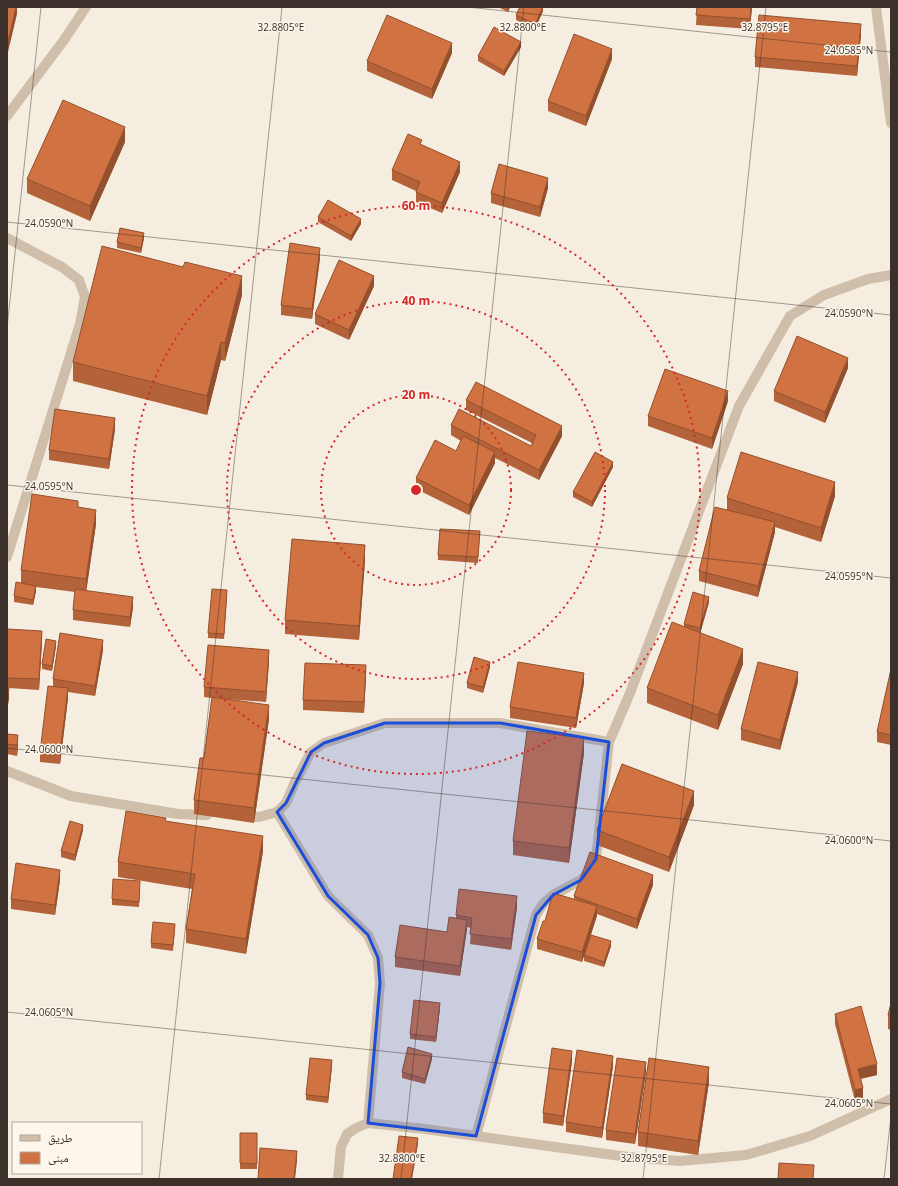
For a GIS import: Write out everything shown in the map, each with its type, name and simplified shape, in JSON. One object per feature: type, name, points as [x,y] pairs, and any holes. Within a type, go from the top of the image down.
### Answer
[{"type":"street","points":[[7,116],[64,40],[86,7]]},
{"type":"street","points":[[876,7],[891,123]]},
{"type":"street","points":[[7,238],[62,267],[79,280],[85,297],[80,324],[7,557]]},
{"type":"street","points":[[476,1136],[536,916],[542,904],[553,895],[581,880],[591,870],[596,859],[609,742],[630,693],[740,406],[790,316],[824,295],[868,279],[891,275]]},
{"type":"street","points":[[230,816],[259,817],[277,812],[286,803],[310,752],[324,743],[385,723],[500,723],[609,742]]},
{"type":"street","points":[[7,771],[71,796],[178,814],[215,815]]},
{"type":"street","points":[[277,812],[328,896],[368,935],[378,958],[380,983],[378,1019],[368,1123]]},
{"type":"street","points":[[338,1179],[341,1147],[347,1134],[368,1123],[425,1129],[628,1157],[680,1161],[746,1155],[810,1136],[891,1099]]},
{"type":"highlighted area","points":[[385,723],[500,723],[609,742],[596,859],[581,880],[553,895],[536,915],[476,1136],[368,1123],[380,983],[378,958],[368,935],[328,896],[277,812],[286,803],[311,752],[324,743]]},
{"type":"building","points":[[7,7],[16,7],[7,46]]},
{"type":"building","points":[[520,7],[543,7],[535,24],[516,15]]},
{"type":"building","points":[[697,7],[751,7],[750,19],[696,15]]},
{"type":"building","points":[[387,15],[452,43],[432,89],[367,61]]},
{"type":"building","points":[[759,15],[861,24],[857,66],[755,57]]},
{"type":"building","points":[[494,27],[521,42],[504,71],[478,56]]},
{"type":"building","points":[[574,34],[612,49],[586,116],[548,101]]},
{"type":"building","points":[[63,100],[125,127],[90,206],[27,179]]},
{"type":"building","points":[[408,134],[422,140],[420,144],[460,162],[442,203],[416,192],[420,182],[392,170]]},
{"type":"building","points":[[499,164],[548,178],[540,207],[491,193]]},
{"type":"building","points":[[328,200],[361,219],[351,236],[318,217]]},
{"type":"building","points":[[120,228],[144,233],[141,248],[117,242]]},
{"type":"building","points":[[290,243],[320,248],[312,309],[281,305]]},
{"type":"building","points":[[102,246],[183,267],[185,262],[242,276],[225,343],[221,342],[207,396],[73,362]]},
{"type":"building","points":[[339,260],[374,276],[349,330],[315,314]]},
{"type":"building","points":[[797,336],[848,358],[825,412],[774,391]]},
{"type":"building","points":[[665,369],[728,391],[712,438],[648,416]]},
{"type":"building","points":[[476,382],[562,426],[539,470],[451,425],[459,409],[531,446],[536,435],[466,400]]},
{"type":"building","points":[[55,409],[115,418],[109,459],[49,450]]},
{"type":"building","points":[[463,436],[495,452],[469,505],[416,478],[435,440],[456,451]]},
{"type":"building","points":[[595,452],[613,462],[592,502],[573,492]]},
{"type":"building","points":[[741,452],[835,482],[821,528],[727,498]]},
{"type":"building","points":[[32,494],[78,501],[78,507],[96,510],[86,579],[21,570]]},
{"type":"building","points":[[715,507],[775,522],[758,586],[699,571]]},
{"type":"building","points":[[440,529],[480,531],[478,557],[438,555]]},
{"type":"building","points":[[292,539],[365,545],[359,626],[285,620]]},
{"type":"building","points":[[16,582],[36,586],[33,600],[14,596]]},
{"type":"building","points":[[75,589],[133,597],[130,617],[73,610]]},
{"type":"building","points":[[212,589],[227,590],[224,634],[208,633]]},
{"type":"building","points":[[693,592],[709,597],[700,628],[684,624]]},
{"type":"building","points":[[672,622],[743,649],[718,715],[647,688]]},
{"type":"building","points":[[7,629],[42,631],[39,679],[7,678]]},
{"type":"building","points":[[60,633],[103,640],[95,686],[53,679]]},
{"type":"building","points":[[46,639],[56,641],[52,666],[42,664]]},
{"type":"building","points":[[208,645],[269,650],[266,692],[204,687]]},
{"type":"building","points":[[474,657],[490,662],[483,687],[467,683]]},
{"type":"building","points":[[518,662],[584,673],[576,718],[510,707]]},
{"type":"building","points":[[758,662],[798,672],[780,740],[741,729]]},
{"type":"building","points":[[305,663],[366,665],[364,702],[303,700]]},
{"type":"building","points":[[891,669],[891,735],[877,732]]},
{"type":"building","points":[[48,686],[68,688],[60,754],[40,752]]},
{"type":"building","points":[[7,687],[9,688],[7,701]]},
{"type":"building","points":[[212,697],[269,705],[254,808],[194,800],[200,758],[204,758]]},
{"type":"building","points":[[527,731],[584,738],[569,848],[513,841]]},
{"type":"building","points":[[7,734],[18,735],[17,745],[7,744]]},
{"type":"building","points":[[622,764],[694,791],[669,857],[597,830]]},
{"type":"building","points":[[126,811],[166,818],[165,821],[263,836],[246,939],[186,929],[195,874],[118,862]]},
{"type":"building","points":[[70,821],[83,825],[75,855],[61,851]]},
{"type":"building","points":[[590,852],[653,875],[637,919],[574,896]]},
{"type":"building","points":[[16,863],[60,870],[55,905],[11,899]]},
{"type":"building","points":[[113,879],[140,881],[139,902],[112,899]]},
{"type":"building","points":[[459,889],[517,896],[511,939],[470,934],[472,918],[456,915]]},
{"type":"building","points":[[553,893],[597,906],[582,952],[537,939],[543,921],[545,921]]},
{"type":"building","points":[[449,917],[467,920],[460,966],[395,957],[400,925],[447,932]]},
{"type":"building","points":[[153,922],[175,924],[173,945],[151,943]]},
{"type":"building","points":[[591,935],[611,941],[604,962],[584,955]]},
{"type":"building","points":[[414,1000],[440,1003],[436,1037],[410,1034]]},
{"type":"building","points":[[891,1003],[891,1015],[888,1015]]},
{"type":"building","points":[[861,1006],[877,1064],[858,1069],[863,1088],[855,1090],[835,1014]]},
{"type":"building","points":[[408,1047],[432,1054],[425,1079],[402,1072]]},
{"type":"building","points":[[552,1048],[572,1051],[563,1116],[543,1113]]},
{"type":"building","points":[[577,1050],[613,1056],[602,1128],[566,1122]]},
{"type":"building","points":[[310,1058],[332,1060],[328,1097],[306,1095]]},
{"type":"building","points":[[617,1058],[646,1062],[635,1134],[606,1130]]},
{"type":"building","points":[[649,1058],[709,1067],[698,1141],[638,1132]]},
{"type":"building","points":[[240,1133],[257,1133],[257,1164],[240,1163]]},
{"type":"building","points":[[399,1136],[418,1138],[411,1179],[393,1179]]},
{"type":"building","points":[[260,1148],[297,1151],[294,1179],[258,1179]]},
{"type":"building","points":[[779,1163],[814,1165],[813,1179],[778,1179]]}]
